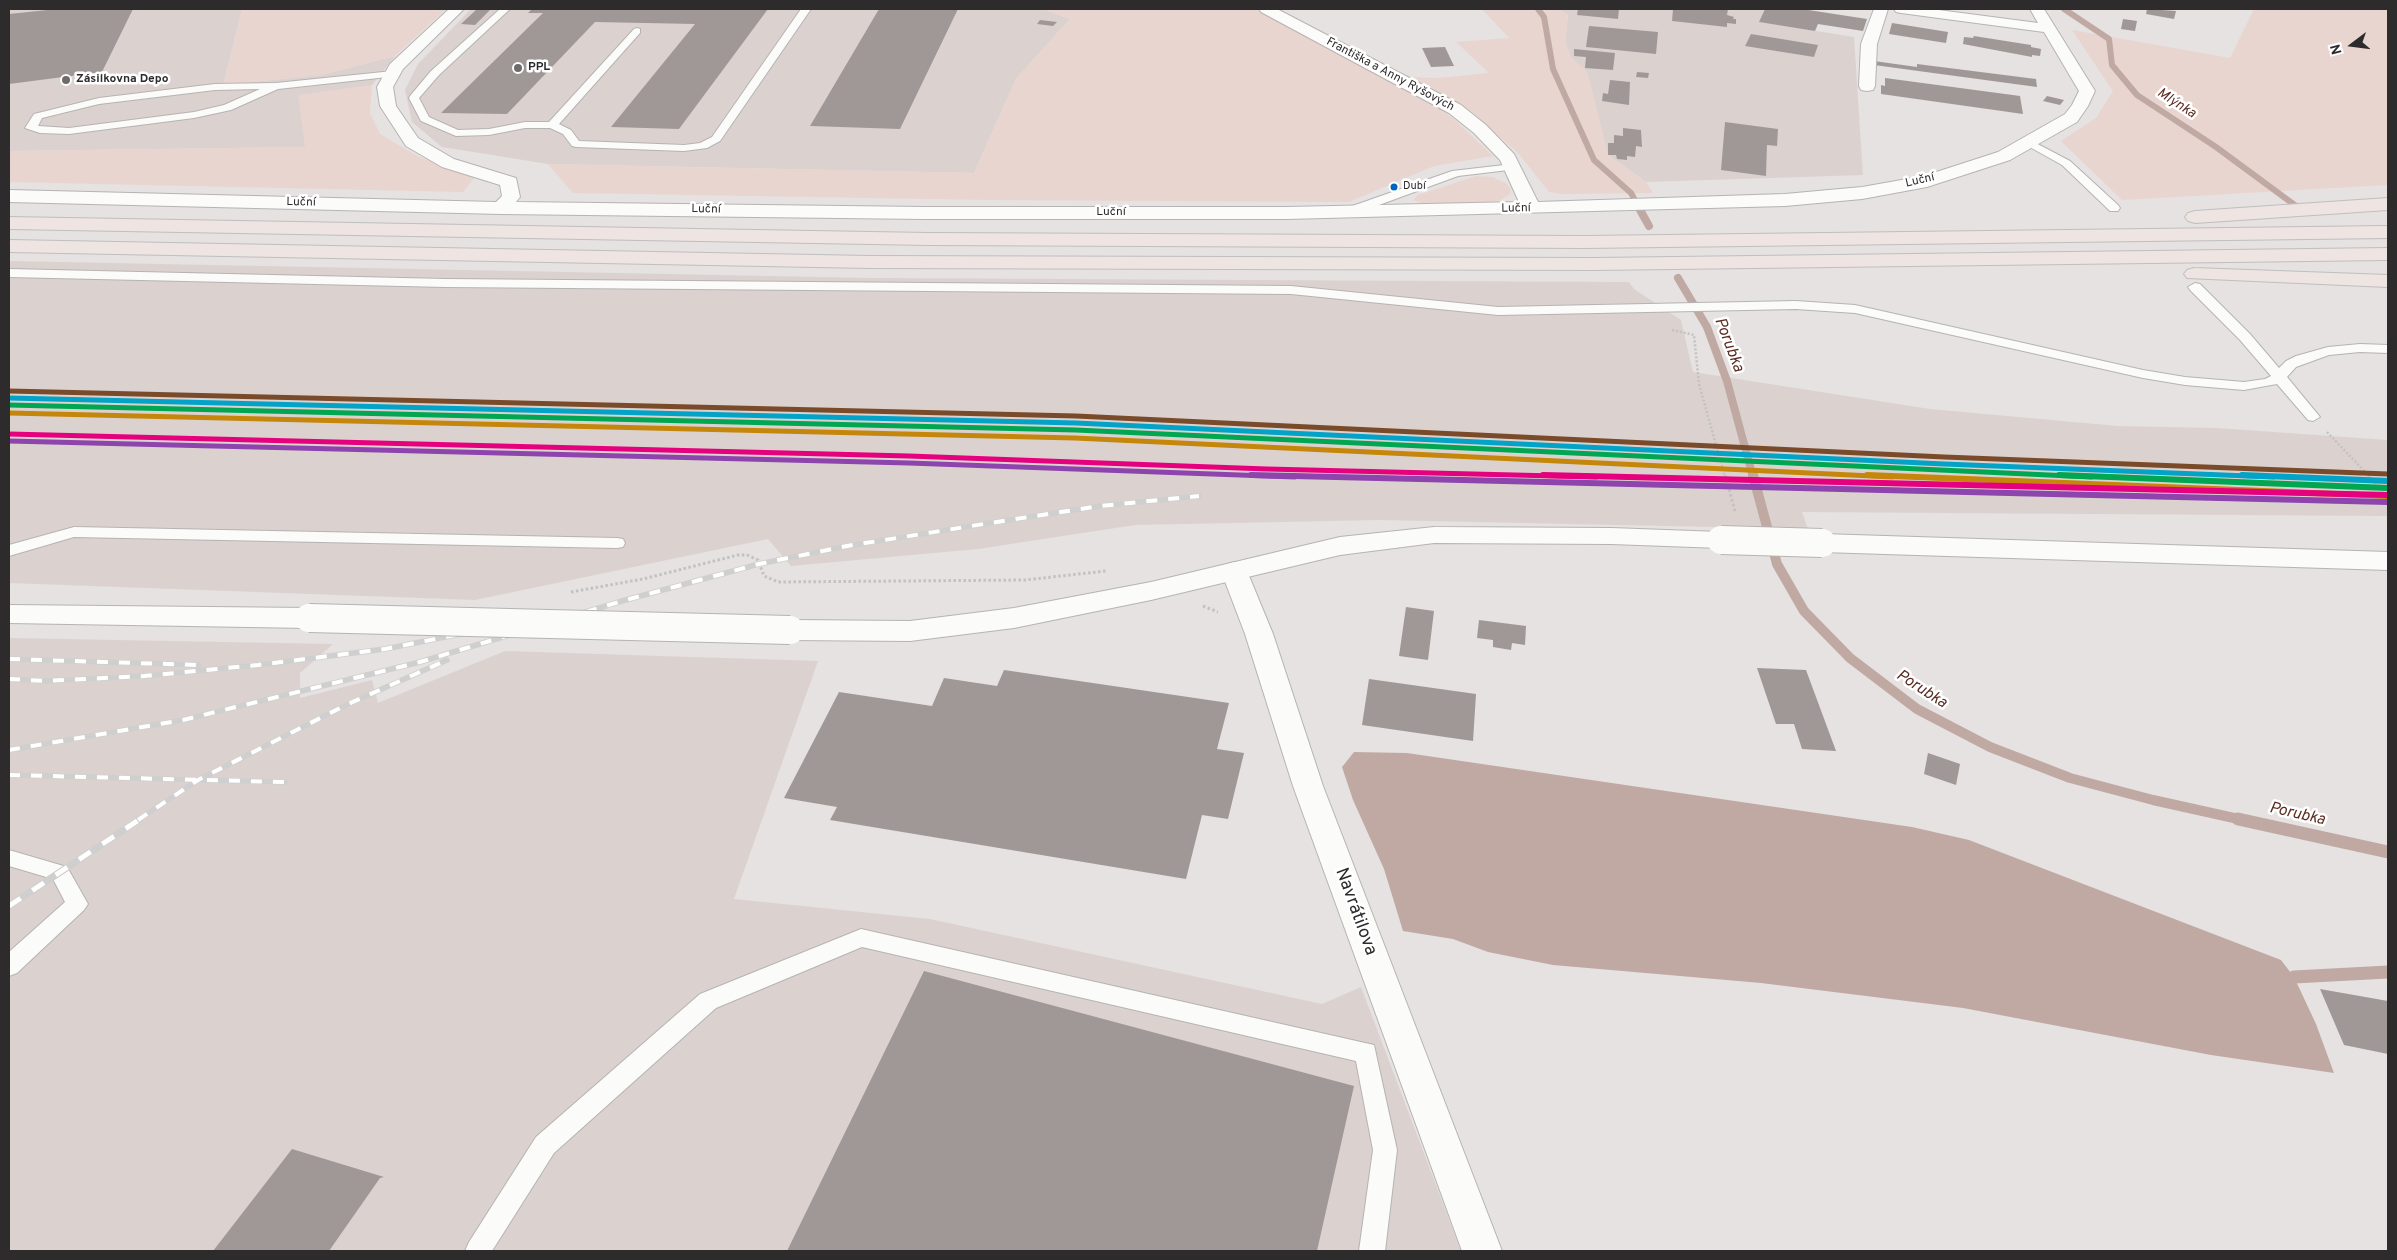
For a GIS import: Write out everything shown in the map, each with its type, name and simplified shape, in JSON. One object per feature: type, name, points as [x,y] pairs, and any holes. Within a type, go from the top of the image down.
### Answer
[{"type":"highway","points":[[1732,240],[1814,229],[2060,224],[2388,204]]},
{"type":"highway","points":[[9,223],[928,239],[1585,242],[2388,232]]},
{"type":"highway","points":[[9,246],[870,262],[1594,264],[2388,254]]},
{"type":"highway","points":[[1745,262],[1932,271],[2172,273],[2388,281]]},
{"type":"street","points":[[457,9],[396,67],[385,87],[388,106],[412,142],[448,163],[509,182],[511,197],[501,208]]},
{"type":"street","name":"Františka a Anny Ryšových","points":[[1266,9],[1455,109],[1501,148],[1513,167],[1531,208]]},
{"type":"street","points":[[1868,86],[1869,44],[1881,9]]},
{"type":"street","points":[[1901,9],[2020,26],[2049,28]]},
{"type":"street","name":"Luční","points":[[9,196],[501,208],[924,213],[1346,213],[1689,204],[1785,200],[1862,193],[1927,181],[2004,156],[2030,143],[2070,118],[2080,106],[2087,91],[2070,60],[2037,9]]},
{"type":"street","points":[[9,614],[310,618],[790,630],[910,631],[1014,618],[1151,591],[1340,546],[1434,535],[1610,536],[2388,561]]},
{"type":"street","name":"Navrátilova","points":[[1234,571],[1259,634],[1308,786],[1482,1251]]},
{"type":"lane","points":[[504,9],[435,73],[414,98],[424,119],[456,133],[489,132],[525,125],[552,125],[567,132],[576,144],[684,148],[703,146],[716,139],[806,9]]},
{"type":"lane","points":[[552,125],[637,31]]},
{"type":"lane","points":[[276,86],[227,108],[194,114],[69,131],[31,128],[38,116],[99,101],[214,87],[276,86],[393,74]]},
{"type":"lane","points":[[2030,143],[2066,162],[2114,208]]},
{"type":"lane","points":[[1346,213],[1456,173],[1513,167]]},
{"type":"lane","points":[[9,273],[456,283],[1291,290],[1498,311],[1672,309],[1796,305],[1855,309],[2143,374],[2203,383],[2244,386],[2268,383],[2278,378],[2291,364],[2320,353],[2360,348],[2388,349]]},
{"type":"lane","points":[[2195,287],[2245,337],[2313,417]]},
{"type":"lane","points":[[9,551],[74,532],[617,543]]},
{"type":"lane","points":[[9,858],[60,873],[76,904],[9,966]]},
{"type":"lane","points":[[478,1251],[545,1145],[708,1001],[861,938],[1366,1053],[1385,1150],[1372,1251]]},
{"type":"path","points":[[1674,331],[1694,335],[1699,384],[1736,516]]},
{"type":"path","points":[[2313,417],[2388,496]]},
{"type":"shaded area","points":[[9,9],[242,9],[223,85],[321,75],[395,56],[372,85],[353,89],[305,147],[9,151]]},
{"type":"shaded area","points":[[242,9],[446,9],[395,56],[321,75],[223,85]]},
{"type":"shaded area","points":[[471,9],[1043,9],[1070,19],[1016,79],[974,173],[548,164],[442,147],[412,122],[405,90],[418,64]]},
{"type":"shaded area","points":[[1043,9],[1259,9],[1404,87],[1442,110],[1493,156],[1434,166],[1349,202],[989,200],[573,193],[548,164],[974,173],[1016,79],[1070,19]]},
{"type":"shaded area","points":[[1482,9],[1560,9],[1568,15],[1565,41],[1571,58],[1587,71],[1608,155],[1646,182],[1653,193],[1562,194],[1549,192],[1518,153],[1472,112],[1408,77],[1439,78],[1489,73],[1456,42],[1509,38]]},
{"type":"shaded area","points":[[1560,9],[1765,9],[1760,22],[1854,37],[1863,175],[1646,182],[1608,155],[1587,72],[1571,58],[1565,41],[1568,15]]},
{"type":"shaded area","points":[[2254,9],[2388,9],[2388,185],[2122,200],[2061,141],[2096,118],[2113,91],[2072,30],[2230,58]]},
{"type":"shaded area","points":[[372,85],[370,113],[380,134],[419,157],[475,177],[463,192],[9,182],[9,151],[305,147],[298,95]]},
{"type":"shaded area","points":[[1476,176],[1492,177],[1506,183],[1511,189],[1510,194],[1501,200],[1486,203],[1424,204],[1413,200],[1418,195]]},
{"type":"shaded area","points":[[9,261],[870,278],[1629,282],[1634,289],[1681,320],[1693,372],[1930,409],[2118,426],[2217,428],[2388,440],[2388,516],[1802,512],[1808,529],[1380,520],[1135,525],[978,549],[791,566],[768,539],[475,600],[9,583]]},
{"type":"shaded area","points":[[9,638],[333,644],[300,673],[300,698],[372,680],[378,703],[505,651],[818,661],[734,899],[930,919],[1322,1004],[1361,987],[1461,1251],[9,1251]]},
{"type":"shaded area","points":[[1354,752],[1407,753],[1912,827],[1969,840],[2281,960],[2294,977],[2316,1024],[2334,1073],[2211,1055],[1963,1008],[1761,983],[1553,965],[1488,952],[1453,939],[1403,931],[1384,869],[1353,800],[1342,767]]},
{"type":"building","points":[[57,9],[133,9],[102,72],[9,84],[9,14]]},
{"type":"building","points":[[477,9],[491,9],[475,25],[461,24]]},
{"type":"building","name":"PPL","points":[[532,9],[768,9],[679,129],[611,127],[695,24],[595,22],[507,114],[441,113],[543,13],[528,13]]},
{"type":"building","points":[[879,9],[958,9],[900,129],[810,126]]},
{"type":"building","points":[[1578,9],[1619,9],[1618,19],[1577,15]]},
{"type":"building","points":[[1673,9],[1728,9],[1727,15],[1736,19],[1736,24],[1727,23],[1727,27],[1672,21]]},
{"type":"building","points":[[1765,9],[1802,9],[1867,19],[1863,31],[1818,24],[1815,31],[1759,22]]},
{"type":"building","points":[[2147,9],[2176,11],[2174,19],[2146,14]]},
{"type":"building","points":[[2123,19],[2137,21],[2135,31],[2121,29]]},
{"type":"building","points":[[1040,20],[1057,22],[1053,26],[1037,24]]},
{"type":"building","points":[[1892,23],[1948,32],[1946,43],[1889,34]]},
{"type":"building","points":[[1589,26],[1658,32],[1656,54],[1586,47]]},
{"type":"building","points":[[1751,34],[1818,45],[1814,57],[1745,46]]},
{"type":"building","points":[[1974,36],[2031,45],[2031,47],[2041,49],[2040,56],[2032,55],[2032,57],[1963,44],[1964,37],[1973,38]]},
{"type":"building","points":[[1445,47],[1454,66],[1431,67],[1422,48]]},
{"type":"building","points":[[1574,49],[1615,53],[1613,70],[1585,68],[1586,57],[1574,56]]},
{"type":"building","points":[[1874,61],[1917,67],[1917,64],[2036,79],[2037,87],[1874,65]]},
{"type":"building","points":[[1637,72],[1649,73],[1648,78],[1636,77]]},
{"type":"building","points":[[1885,78],[2020,96],[2023,114],[1881,94],[1881,85],[1885,86]]},
{"type":"building","points":[[1610,80],[1630,82],[1629,105],[1602,101],[1603,93],[1608,94]]},
{"type":"building","points":[[2047,96],[2064,100],[2060,105],[2043,101]]},
{"type":"building","points":[[1725,122],[1778,129],[1777,146],[1767,145],[1766,176],[1721,170]]},
{"type":"building","points":[[1623,128],[1641,130],[1642,147],[1636,146],[1635,157],[1627,156],[1627,160],[1617,159],[1616,155],[1608,155],[1608,143],[1614,143],[1614,135],[1623,136]]},
{"type":"building","points":[[1406,607],[1434,611],[1428,660],[1399,656]]},
{"type":"building","points":[[1479,620],[1526,626],[1525,645],[1512,643],[1511,650],[1493,647],[1493,640],[1477,638]]},
{"type":"building","points":[[1757,668],[1806,670],[1836,751],[1802,749],[1794,724],[1776,724]]},
{"type":"building","points":[[1004,670],[1229,703],[1217,749],[1244,753],[1228,819],[1202,815],[1186,879],[830,820],[837,807],[784,798],[839,692],[932,706],[944,678],[997,686]]},
{"type":"building","points":[[1369,679],[1476,694],[1473,741],[1362,725]]},
{"type":"building","points":[[1928,753],[1960,764],[1956,785],[1924,774]]},
{"type":"building","points":[[924,971],[1354,1086],[1317,1251],[787,1251]]},
{"type":"building","points":[[2320,989],[2388,1001],[2388,1054],[2344,1045]]},
{"type":"building","points":[[292,1149],[384,1177],[380,1178],[329,1251],[213,1251]]},
{"type":"waterway","name":"Porubka","points":[[1538,9],[1544,17],[1553,69],[1594,160],[1631,193],[1640,209]]},
{"type":"waterway","name":"Mlýnka","points":[[2064,9],[2109,39],[2112,65],[2137,95],[2216,147],[2296,206]]},
{"type":"waterway","name":"Porubka","points":[[1639,208],[1649,226]]},
{"type":"waterway","name":"Porubka","points":[[1678,278],[1707,327],[1727,381],[1753,477]]},
{"type":"waterway","name":"Porubka","points":[[1753,475],[1777,564],[1804,611],[1850,658],[1917,709],[1990,747],[2070,778],[2153,800],[2243,820]]},
{"type":"waterway","name":"Porubka","points":[[2238,819],[2388,852]]},
{"type":"waterway","points":[[2294,977],[2388,972]]},
{"type":"railway","points":[[9,750],[183,720],[420,662],[622,601],[759,564],[847,546],[990,523],[1100,506],[1199,496]]},
{"type":"railway","points":[[9,679],[45,681],[144,676],[258,665],[385,649],[551,616]]},
{"type":"railway","points":[[9,659],[199,665]]},
{"type":"railway","points":[[198,780],[346,705],[447,660]]},
{"type":"railway","points":[[9,775],[198,780]]},
{"type":"railway","points":[[138,820],[198,780]]},
{"type":"railway","points":[[198,780],[285,782]]},
{"type":"railway","points":[[9,906],[140,819]]},
{"type":"transit line","points":[[9,391],[1076,416],[1944,457],[2388,474]]},
{"type":"transit line","points":[[9,398],[1076,423],[1944,464],[2388,481]]},
{"type":"transit line","points":[[9,405],[1076,430],[1944,471],[2388,488]]},
{"type":"transit line","points":[[9,413],[1075,438],[1943,479],[2387,496]]},
{"type":"transit line","points":[[9,434],[909,456],[1267,469],[2388,495]]},
{"type":"transit line","points":[[9,441],[909,463],[1267,476],[2388,502]]},
{"type":"place","name":"PPL","points":[[518,68]]},
{"type":"place","name":"Zásilkovna Depo","points":[[66,80]]},
{"type":"place","name":"Dubí","points":[[1394,187]]}]
